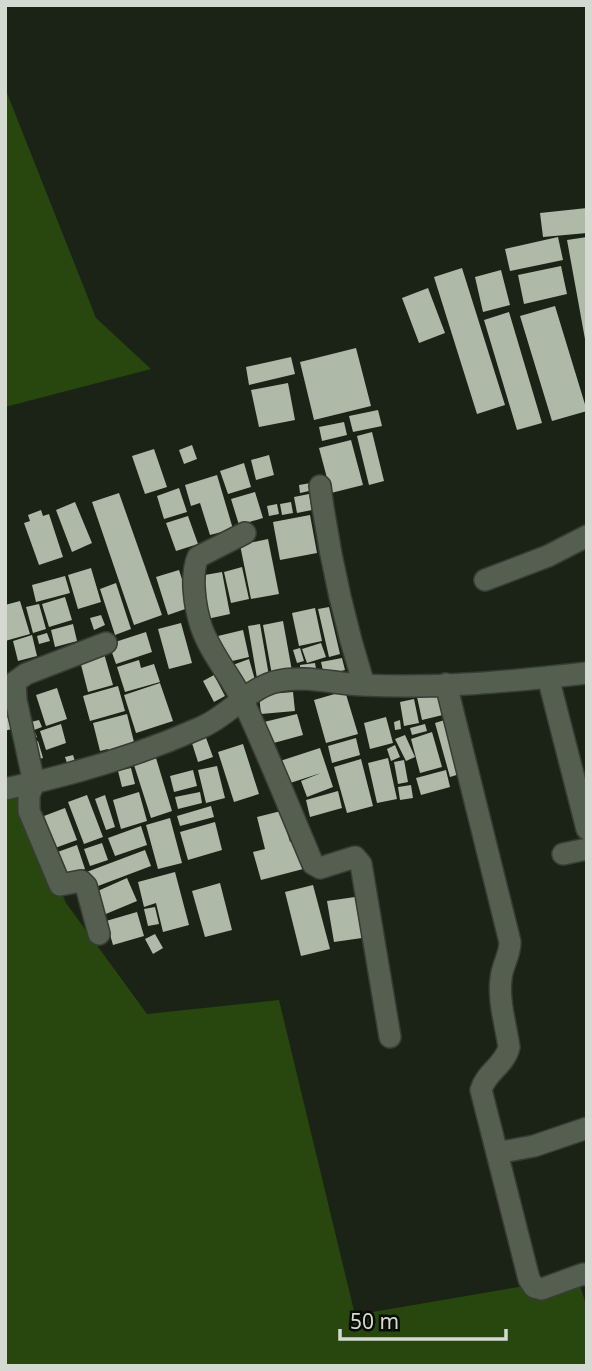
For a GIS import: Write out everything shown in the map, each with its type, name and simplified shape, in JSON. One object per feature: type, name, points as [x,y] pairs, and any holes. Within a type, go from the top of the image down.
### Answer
[{"type":"street","points":[[320,486],[328,549],[344,622],[364,685]]},
{"type":"street","points":[[245,533],[198,557],[195,574],[197,611],[201,625],[208,644],[242,699],[313,864],[320,868],[355,857],[361,864],[390,1037]]},
{"type":"street","points":[[485,580],[548,556],[587,536]]},
{"type":"street","points":[[99,934],[86,886],[81,881],[63,886],[58,882],[29,811],[29,795],[34,783],[16,700],[15,682],[26,674],[106,643]]},
{"type":"street","points":[[5,789],[73,774],[148,750],[205,726],[242,699],[273,682],[307,678],[364,685],[446,684],[587,673]]},
{"type":"street","points":[[548,677],[587,829]]},
{"type":"street","points":[[446,684],[510,942],[510,953],[502,970],[500,984],[509,1047],[507,1056],[484,1080],[481,1090],[529,1279],[534,1287],[542,1289],[583,1274],[587,1275]]},
{"type":"street","points":[[563,854],[587,849]]},
{"type":"street","points":[[497,1153],[534,1146],[587,1128]]},
{"type":"green space","points":[[5,88],[96,318],[151,369],[5,407]]},
{"type":"green space","points":[[19,794],[66,903],[147,1014],[279,1000],[355,1315],[577,1277],[587,1307],[587,1366],[5,1366],[5,797]]},
{"type":"building","points":[[587,208],[587,233],[543,237],[540,213]]},
{"type":"building","points":[[558,237],[563,260],[510,271],[505,249]]},
{"type":"building","points":[[587,237],[587,338],[585,339],[567,240]]},
{"type":"building","points":[[561,266],[567,294],[524,304],[518,275]]},
{"type":"building","points":[[462,268],[505,405],[477,414],[434,277]]},
{"type":"building","points":[[501,270],[510,305],[483,312],[475,277]]},
{"type":"building","points":[[428,288],[445,333],[419,343],[402,298]]},
{"type":"building","points":[[555,306],[587,411],[552,421],[520,316]]},
{"type":"building","points":[[509,312],[542,423],[517,430],[484,320]]},
{"type":"building","points":[[356,348],[371,406],[314,420],[300,362]]},
{"type":"building","points":[[291,357],[295,374],[249,385],[246,367]]},
{"type":"building","points":[[288,383],[295,420],[259,427],[251,390]]},
{"type":"building","points":[[378,410],[382,426],[353,432],[349,416]]},
{"type":"building","points":[[344,422],[347,435],[322,441],[319,427]]},
{"type":"building","points":[[372,432],[384,481],[369,485],[357,436]]},
{"type":"building","points":[[351,440],[363,485],[331,493],[319,448]]},
{"type":"building","points":[[192,445],[197,459],[184,464],[179,450]]},
{"type":"building","points":[[154,449],[167,487],[145,494],[132,456]]},
{"type":"building","points":[[269,455],[274,475],[256,480],[251,460]]},
{"type":"building","points":[[244,463],[251,487],[228,494],[220,471]]},
{"type":"building","points":[[217,475],[233,529],[210,535],[200,503],[191,506],[185,485]]},
{"type":"building","points":[[317,482],[318,489],[300,493],[299,485]]},
{"type":"building","points":[[179,488],[187,512],[164,519],[157,496]]},
{"type":"building","points":[[255,492],[263,518],[239,525],[231,499]]},
{"type":"building","points":[[119,493],[162,615],[134,625],[92,502]]},
{"type":"building","points":[[309,494],[312,510],[297,513],[294,497]]},
{"type":"building","points":[[75,502],[92,543],[72,552],[56,510]]},
{"type":"building","points":[[291,502],[293,513],[282,515],[280,504]]},
{"type":"building","points":[[277,504],[279,514],[269,516],[267,506]]},
{"type":"building","points":[[41,510],[43,516],[49,514],[63,557],[39,565],[24,523],[30,521],[28,515]]},
{"type":"building","points":[[310,515],[317,553],[280,560],[273,522]]},
{"type":"building","points":[[188,516],[198,544],[176,551],[166,523]]},
{"type":"building","points":[[268,539],[279,594],[251,599],[240,545]]},
{"type":"building","points":[[242,567],[249,599],[231,603],[224,572]]},
{"type":"building","points":[[91,568],[101,602],[78,609],[68,575]]},
{"type":"building","points":[[179,570],[191,607],[168,615],[156,577]]},
{"type":"building","points":[[222,572],[230,614],[207,619],[199,576]]},
{"type":"building","points":[[65,576],[70,593],[36,602],[32,585]]},
{"type":"building","points":[[116,583],[131,629],[115,635],[100,589]]},
{"type":"building","points":[[65,597],[72,620],[49,627],[42,604]]},
{"type":"building","points":[[20,601],[30,634],[5,641],[5,605]]},
{"type":"building","points":[[39,604],[46,629],[33,633],[26,607]]},
{"type":"building","points":[[329,607],[340,654],[329,657],[318,609]]},
{"type":"building","points":[[315,608],[322,641],[299,646],[292,613]]},
{"type":"building","points":[[101,615],[105,625],[94,630],[90,618]]},
{"type":"building","points":[[283,621],[292,671],[272,675],[263,625]]},
{"type":"building","points":[[181,623],[192,663],[169,669],[158,629]]},
{"type":"building","points":[[73,624],[77,641],[55,647],[51,630]]},
{"type":"building","points":[[260,624],[269,676],[257,678],[248,626]]},
{"type":"building","points":[[243,630],[249,657],[224,663],[218,636]]},
{"type":"building","points":[[146,632],[152,652],[116,664],[109,644]]},
{"type":"building","points":[[47,633],[50,641],[39,644],[37,636]]},
{"type":"building","points":[[32,635],[37,656],[18,661],[13,641]]},
{"type":"building","points":[[321,643],[326,657],[307,663],[302,649]]},
{"type":"building","points":[[300,648],[304,661],[297,663],[293,650]]},
{"type":"building","points":[[103,650],[113,685],[88,692],[79,657]]},
{"type":"building","points":[[342,658],[345,670],[324,675],[321,662]]},
{"type":"building","points":[[249,659],[255,680],[236,686],[230,666]]},
{"type":"building","points":[[139,660],[141,668],[154,664],[160,682],[125,692],[117,667]]},
{"type":"building","points":[[315,663],[317,674],[301,676],[300,665]]},
{"type":"building","points":[[214,675],[225,696],[214,702],[203,681]]},
{"type":"building","points":[[160,683],[173,721],[136,733],[124,695]]},
{"type":"building","points":[[118,686],[125,711],[90,721],[83,696]]},
{"type":"building","points":[[57,688],[67,719],[46,726],[36,695]]},
{"type":"building","points":[[445,690],[451,713],[422,720],[417,697]]},
{"type":"building","points":[[345,691],[358,734],[326,743],[314,700]]},
{"type":"building","points":[[293,692],[295,711],[261,714],[259,695]]},
{"type":"building","points":[[414,699],[419,723],[404,726],[400,702]]},
{"type":"building","points":[[5,709],[11,729],[5,731]]},
{"type":"building","points":[[127,714],[134,742],[124,745],[125,750],[109,755],[108,749],[100,751],[93,723]]},
{"type":"building","points":[[297,714],[303,735],[270,744],[264,722]]},
{"type":"building","points":[[386,717],[393,743],[370,749],[364,723]]},
{"type":"building","points":[[448,719],[463,773],[450,777],[435,723]]},
{"type":"building","points":[[39,720],[42,727],[34,730],[37,737],[29,740],[23,724]]},
{"type":"building","points":[[400,720],[401,729],[395,730],[394,722]]},
{"type":"building","points":[[61,724],[66,743],[46,750],[40,731]]},
{"type":"building","points":[[425,724],[427,731],[412,735],[410,728]]},
{"type":"building","points":[[432,732],[442,767],[420,773],[411,739]]},
{"type":"building","points":[[205,735],[213,757],[198,762],[191,740]]},
{"type":"building","points":[[405,735],[415,757],[406,761],[395,739]]},
{"type":"building","points":[[356,738],[360,755],[332,763],[328,746]]},
{"type":"building","points":[[38,741],[43,758],[32,761],[28,744]]},
{"type":"building","points":[[243,744],[259,794],[234,802],[218,752]]},
{"type":"building","points":[[395,745],[400,757],[391,761],[387,749]]},
{"type":"building","points":[[320,748],[333,787],[307,797],[301,781],[321,773],[287,784],[280,761]]},
{"type":"building","points":[[73,755],[78,771],[68,766],[65,757]]},
{"type":"building","points":[[156,758],[172,811],[151,818],[134,765]]},
{"type":"building","points":[[388,758],[397,799],[377,803],[368,763]]},
{"type":"building","points":[[361,759],[373,806],[347,813],[334,767]]},
{"type":"building","points":[[404,760],[408,782],[398,784],[394,762]]},
{"type":"building","points":[[217,766],[225,798],[206,803],[198,770]]},
{"type":"building","points":[[131,768],[135,784],[122,787],[118,771]]},
{"type":"building","points":[[193,770],[197,786],[174,792],[170,776]]},
{"type":"building","points":[[446,770],[450,787],[421,795],[416,778]]},
{"type":"building","points":[[411,785],[413,798],[400,800],[398,787]]},
{"type":"building","points":[[338,791],[342,808],[310,817],[306,800]]},
{"type":"building","points":[[139,792],[147,821],[121,829],[113,800]]},
{"type":"building","points":[[200,792],[202,803],[178,809],[175,797]]},
{"type":"building","points":[[87,795],[103,837],[84,844],[68,802]]},
{"type":"building","points":[[105,795],[115,827],[106,830],[95,799]]},
{"type":"building","points":[[211,806],[214,817],[180,826],[177,816]]},
{"type":"building","points":[[65,808],[77,840],[55,848],[44,816]]},
{"type":"building","points":[[281,811],[290,842],[300,840],[307,868],[261,880],[253,852],[265,849],[257,817]]},
{"type":"building","points":[[170,818],[182,863],[158,869],[146,825]]},
{"type":"building","points":[[215,822],[222,850],[188,860],[180,832]]},
{"type":"building","points":[[141,826],[147,845],[115,856],[108,838]]},
{"type":"building","points":[[102,843],[108,860],[90,866],[84,849]]},
{"type":"building","points":[[77,845],[85,869],[61,878],[52,854]]},
{"type":"building","points":[[145,850],[151,866],[90,889],[84,873]]},
{"type":"building","points":[[175,872],[189,925],[163,932],[156,903],[144,907],[138,882]]},
{"type":"building","points":[[127,878],[137,901],[101,916],[91,894]]},
{"type":"building","points":[[220,883],[232,930],[205,937],[192,891]]},
{"type":"building","points":[[313,885],[330,949],[301,956],[285,892]]},
{"type":"building","points":[[355,897],[362,938],[334,942],[327,901]]},
{"type":"building","points":[[155,907],[159,924],[148,926],[144,909]]},
{"type":"building","points":[[137,912],[144,936],[113,945],[106,921]]},
{"type":"building","points":[[155,934],[163,948],[153,954],[145,939]]}]
